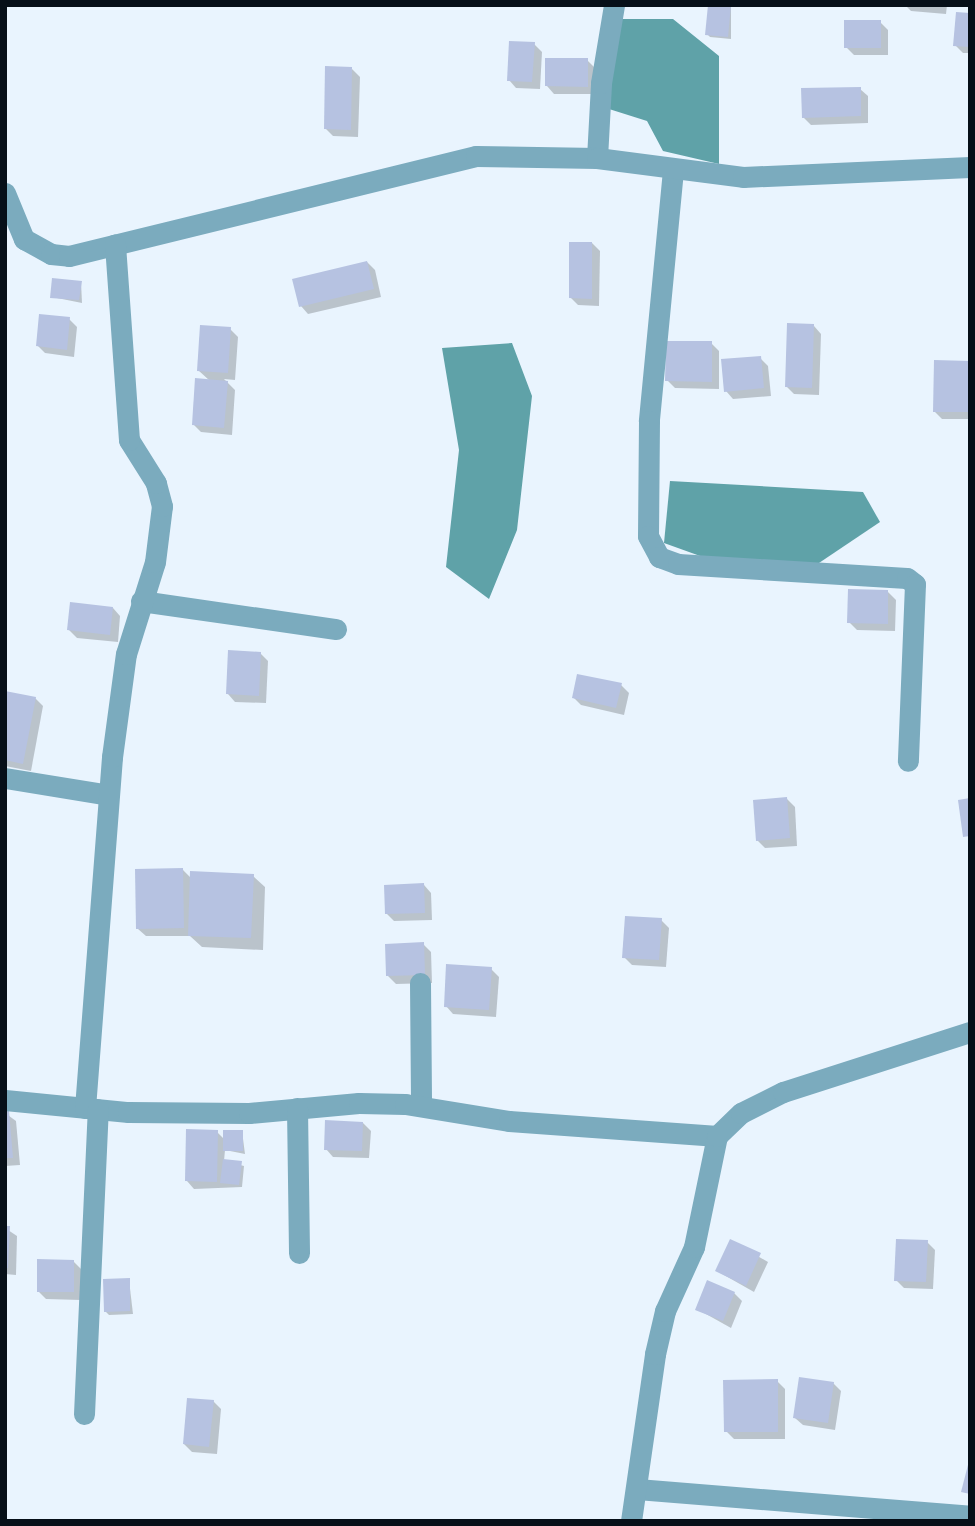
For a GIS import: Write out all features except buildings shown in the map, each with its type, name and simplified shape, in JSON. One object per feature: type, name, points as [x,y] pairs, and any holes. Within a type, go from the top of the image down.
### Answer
[{"type":"street","points":[[597,158],[601,83],[614,5]]},
{"type":"street","points":[[5,193],[24,239],[51,254],[69,256],[431,163],[476,156],[597,158],[743,177],[970,167]]},
{"type":"street","points":[[673,170],[649,421],[648,536],[659,557],[678,564],[906,578],[915,584],[908,761]]},
{"type":"street","points":[[84,1413],[92,1109],[109,795],[126,654],[155,562],[162,506],[156,483],[129,440],[115,245]]},
{"type":"street","points":[[141,601],[336,629]]},
{"type":"street","points":[[5,778],[109,795]]},
{"type":"street","points":[[420,984],[421,1106]]},
{"type":"street","points":[[631,1521],[655,1354],[665,1311],[694,1247],[717,1136],[741,1113],[783,1092],[970,1032]]},
{"type":"street","points":[[5,1100],[92,1109],[249,1113],[359,1103],[421,1106],[509,1121],[717,1136]]},
{"type":"street","points":[[297,1108],[299,1253]]},
{"type":"street","points":[[637,1489],[965,1517]]},
{"type":"water","points":[[613,19],[673,19],[719,56],[719,164],[663,151],[647,121],[609,109]]},
{"type":"water","points":[[512,343],[532,396],[517,530],[489,599],[446,567],[459,450],[442,348]]},
{"type":"water","points":[[670,481],[863,492],[880,522],[813,567],[714,561],[664,543]]}]
